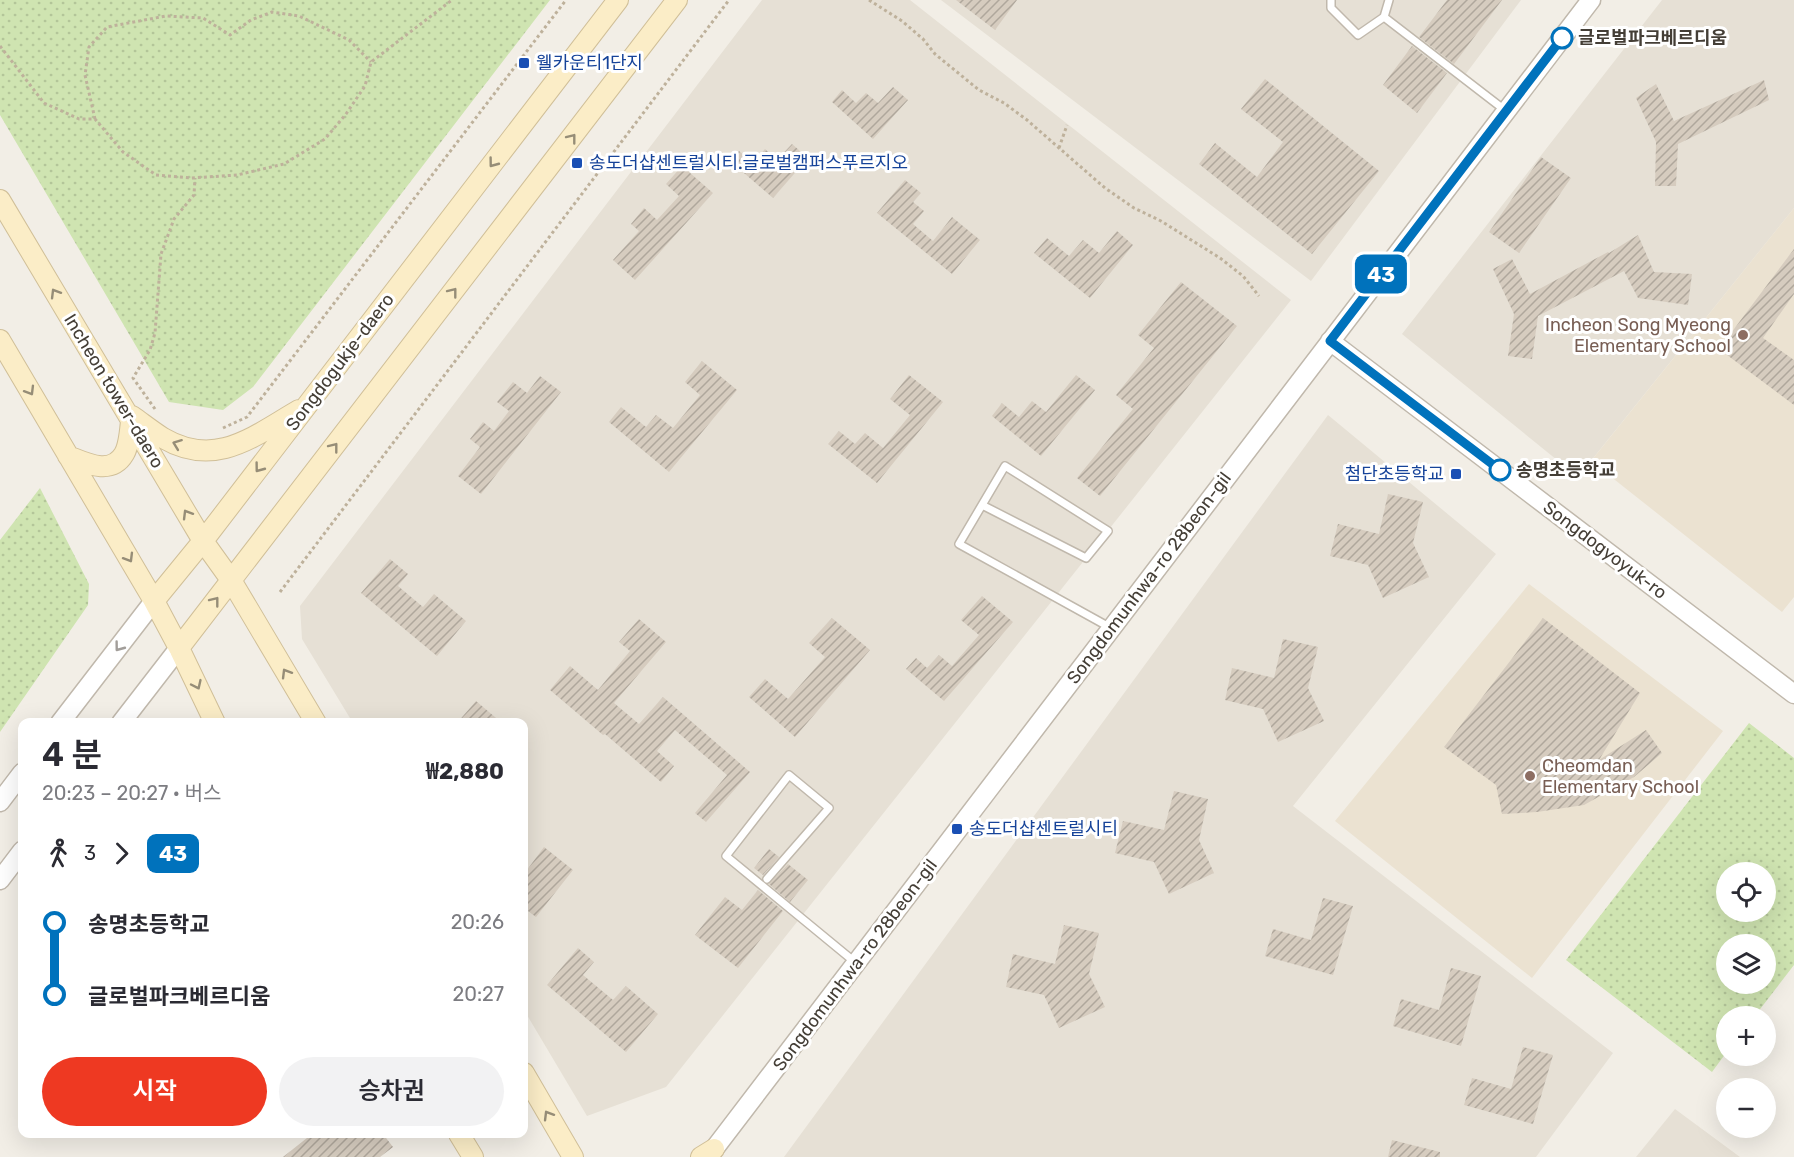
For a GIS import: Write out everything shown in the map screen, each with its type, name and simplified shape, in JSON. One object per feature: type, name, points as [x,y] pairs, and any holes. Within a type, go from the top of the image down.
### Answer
[{"type":"main road","name":"Songdogukje-daero","points":[[154,601],[203,541],[618,0]]},
{"type":"main road","points":[[179,648],[677,0]]},
{"type":"main road","name":"Incheon tower-daero","points":[[0,200],[203,541],[231,580],[313,718]]},
{"type":"main road","points":[[0,340],[154,601],[213,718]]},
{"type":"main road","points":[[68,456],[97,467],[114,464],[125,453],[128,416],[164,439],[191,449],[214,452],[236,446],[307,406]]},
{"type":"main road","points":[[528,1080],[574,1155]]},
{"type":"main road","points":[[461,1138],[473,1157]]},
{"type":"street","name":"Songdomunhwa-ro 28beon-gil","points":[[708,1154],[1591,0]]},
{"type":"street","name":"Songdogyoyuk-ro","points":[[1330,341],[1794,694]]},
{"type":"street","name":"Songdogukje-daero","points":[[64,718],[154,601]]},
{"type":"street","points":[[125,718],[179,648]]},
{"type":"street","points":[[0,802],[18,777]]},
{"type":"street","points":[[0,880],[18,856]]},
{"type":"lane","points":[[1331,0],[1331,8],[1358,35],[1384,17],[1389,0]]},
{"type":"lane","points":[[1384,17],[1506,111]]},
{"type":"lane","points":[[982,505],[1086,558],[1108,531],[1005,466],[982,505],[959,544],[1111,628]]},
{"type":"lane","points":[[767,879],[829,808],[789,776],[726,856],[856,963]]},
{"type":"path","points":[[371,62],[349,40],[299,16],[272,12],[251,20],[230,35],[203,18],[166,16],[107,27],[90,47],[85,75],[95,118],[123,152],[156,175],[195,178],[237,176],[284,164],[325,139],[365,86],[371,62],[452,0]]},
{"type":"path","points":[[220,429],[247,417],[566,0]]},
{"type":"path","points":[[280,592],[729,0]]},
{"type":"path","points":[[869,0],[902,21],[923,39],[935,54],[978,90],[1004,103],[1105,188],[1134,208],[1161,220],[1220,258],[1242,276],[1259,296]]},
{"type":"path","points":[[0,46],[44,103],[79,118],[95,118]]},
{"type":"path","points":[[1059,148],[1067,124]]},
{"type":"path","points":[[156,411],[132,378],[150,350],[155,333],[161,254],[174,219],[194,195],[195,178]]},
{"type":"shaded area","points":[[762,0],[910,0],[1291,300],[666,1087],[587,1116],[528,1017],[528,718],[350,718],[302,639],[300,606]]},
{"type":"shaded area","points":[[941,0],[1521,0],[1311,281]]},
{"type":"shaded area","points":[[1662,0],[1794,0],[1794,208],[1578,477],[1402,334]]},
{"type":"shaded area","name":"Incheon Song Myeong Elementary School","points":[[1794,208],[1794,597],[1782,612],[1591,461]]},
{"type":"shaded area","points":[[1328,415],[1496,554],[1293,806],[1613,1053],[1536,1157],[784,1157]]},
{"type":"shaded area","name":"Cheomdan Elementary School","points":[[1529,584],[1723,731],[1532,978],[1335,821]]},
{"type":"shaded area","points":[[1675,1109],[1740,1157],[1636,1157]]},
{"type":"green space","points":[[0,0],[550,0],[253,387],[223,410],[169,402],[0,115]]},
{"type":"green space","points":[[40,488],[89,584],[88,605],[0,732],[0,540]]},
{"type":"green space","points":[[1749,723],[1794,758],[1794,965],[1776,988],[1776,934],[1716,934],[1716,994],[1772,994],[1762,1006],[1716,1006],[1716,1066],[1712,1072],[1566,960]]},
{"type":"building","points":[[956,0],[1017,0],[995,30]]},
{"type":"building","points":[[1447,0],[1502,0],[1454,64],[1419,37]]},
{"type":"building","points":[[1412,46],[1447,73],[1417,113],[1383,85]]},
{"type":"building","points":[[1265,79],[1379,171],[1312,254],[1199,164],[1215,143],[1257,177],[1283,142],[1241,109]]},
{"type":"building","points":[[1764,80],[1769,100],[1678,144],[1676,186],[1655,186],[1656,142],[1636,98],[1656,84],[1674,121]]},
{"type":"building","points":[[893,87],[908,100],[873,139],[832,102],[842,90],[856,103],[866,93],[878,103]]},
{"type":"building","points":[[792,144],[808,158],[773,198],[730,161],[739,151],[753,163],[765,149],[777,160]]},
{"type":"building","points":[[1541,157],[1571,178],[1519,253],[1489,232]]},
{"type":"building","points":[[682,166],[713,193],[635,280],[613,260],[639,231],[631,224],[644,208],[657,220],[679,196],[666,184]]},
{"type":"building","points":[[905,180],[921,193],[913,202],[924,211],[913,224],[933,241],[952,217],[980,240],[952,274],[877,213]]},
{"type":"building","points":[[1117,231],[1133,245],[1090,298],[1034,253],[1047,238],[1069,256],[1083,240],[1099,253]]},
{"type":"building","points":[[1638,235],[1654,272],[1692,274],[1688,305],[1638,298],[1624,271],[1538,316],[1532,359],[1508,356],[1514,314],[1493,269],[1512,259],[1530,294],[1609,253]]},
{"type":"building","points":[[1794,249],[1794,294],[1763,338],[1794,360],[1794,405],[1719,349]]},
{"type":"building","points":[[1181,282],[1237,326],[1100,496],[1077,478],[1133,409],[1116,395],[1154,348],[1138,335]]},
{"type":"building","points":[[702,361],[737,390],[669,472],[609,422],[621,407],[646,427],[656,415],[673,428],[700,395],[685,382]]},
{"type":"building","points":[[909,375],[943,402],[877,483],[828,444],[839,431],[855,444],[865,433],[883,448],[910,415],[890,399]]},
{"type":"building","points":[[1076,375],[1095,390],[1041,456],[992,416],[1002,403],[1019,417],[1032,401],[1046,412]]},
{"type":"building","points":[[540,376],[561,392],[481,494],[458,476],[480,447],[470,439],[483,422],[494,431],[509,411],[497,402],[513,382],[527,393]]},
{"type":"building","points":[[1388,494],[1423,502],[1413,543],[1429,577],[1383,598],[1368,565],[1330,556],[1338,524],[1379,534]]},
{"type":"building","points":[[390,559],[408,574],[398,586],[423,607],[434,594],[466,621],[437,656],[361,593]]},
{"type":"building","points":[[982,596],[1013,622],[944,701],[906,669],[916,658],[927,668],[939,655],[952,666],[979,635],[961,620]]},
{"type":"building","points":[[832,618],[870,650],[795,737],[749,697],[765,679],[788,699],[825,657],[809,643]]},
{"type":"building","points":[[1543,618],[1640,693],[1599,760],[1646,730],[1662,753],[1634,777],[1584,805],[1537,812],[1502,814],[1496,785],[1444,747]]},
{"type":"building","points":[[639,619],[666,642],[614,703],[639,724],[663,697],[750,772],[706,822],[695,813],[727,775],[675,730],[657,751],[674,766],[661,782],[550,690],[570,666],[598,690],[630,651],[619,642]]},
{"type":"building","points":[[1283,639],[1318,647],[1308,688],[1324,721],[1278,742],[1263,709],[1225,700],[1232,668],[1274,678]]},
{"type":"building","points":[[476,701],[496,718],[461,718]]},
{"type":"building","points":[[1174,791],[1208,799],[1199,840],[1214,873],[1169,894],[1154,862],[1115,853],[1123,821],[1164,830]]},
{"type":"building","points":[[544,847],[573,870],[536,917],[528,911],[528,869]]},
{"type":"building","points":[[769,849],[779,857],[763,875],[754,868]]},
{"type":"building","points":[[788,864],[808,880],[790,902],[769,884]]},
{"type":"building","points":[[758,890],[783,911],[738,968],[695,935],[725,897],[742,910]]},
{"type":"building","points":[[1323,898],[1353,906],[1333,975],[1265,956],[1273,929],[1311,940]]},
{"type":"building","points":[[1064,925],[1099,933],[1089,974],[1105,1007],[1059,1028],[1044,995],[1006,987],[1013,954],[1055,964]]},
{"type":"building","points":[[578,948],[594,962],[583,975],[613,1000],[626,986],[658,1014],[626,1052],[547,985]]},
{"type":"building","points":[[1451,968],[1481,976],[1461,1046],[1393,1026],[1401,999],[1439,1010]]},
{"type":"building","points":[[1523,1047],[1553,1055],[1533,1124],[1464,1105],[1472,1078],[1511,1089]]},
{"type":"building","points":[[307,1138],[386,1138],[393,1147],[380,1157],[283,1157]]},
{"type":"building","points":[[1392,1140],[1440,1152],[1440,1157],[1388,1157]]},
{"type":"bus line","name":"43","points":[[1500,470],[1330,341],[1562,38]]},
{"type":"place","name":"글로벌파크베르디움","points":[[1562,38]]},
{"type":"place","name":"웰카운티1단지","points":[[524,63]]},
{"type":"place","name":"송도더샵센트럴시티.글로벌캠퍼스푸르지오","points":[[577,163]]},
{"type":"place","name":"Incheon Song Myeong Elementary School","points":[[1743,335]]},
{"type":"place","name":"송명초등학교","points":[[1500,470]]},
{"type":"place","name":"첨단초등학교","points":[[1456,474]]},
{"type":"place","name":"Cheomdan Elementary School","points":[[1530,776]]},
{"type":"place","name":"송도더샵센트럴시티","points":[[957,829]]}]
